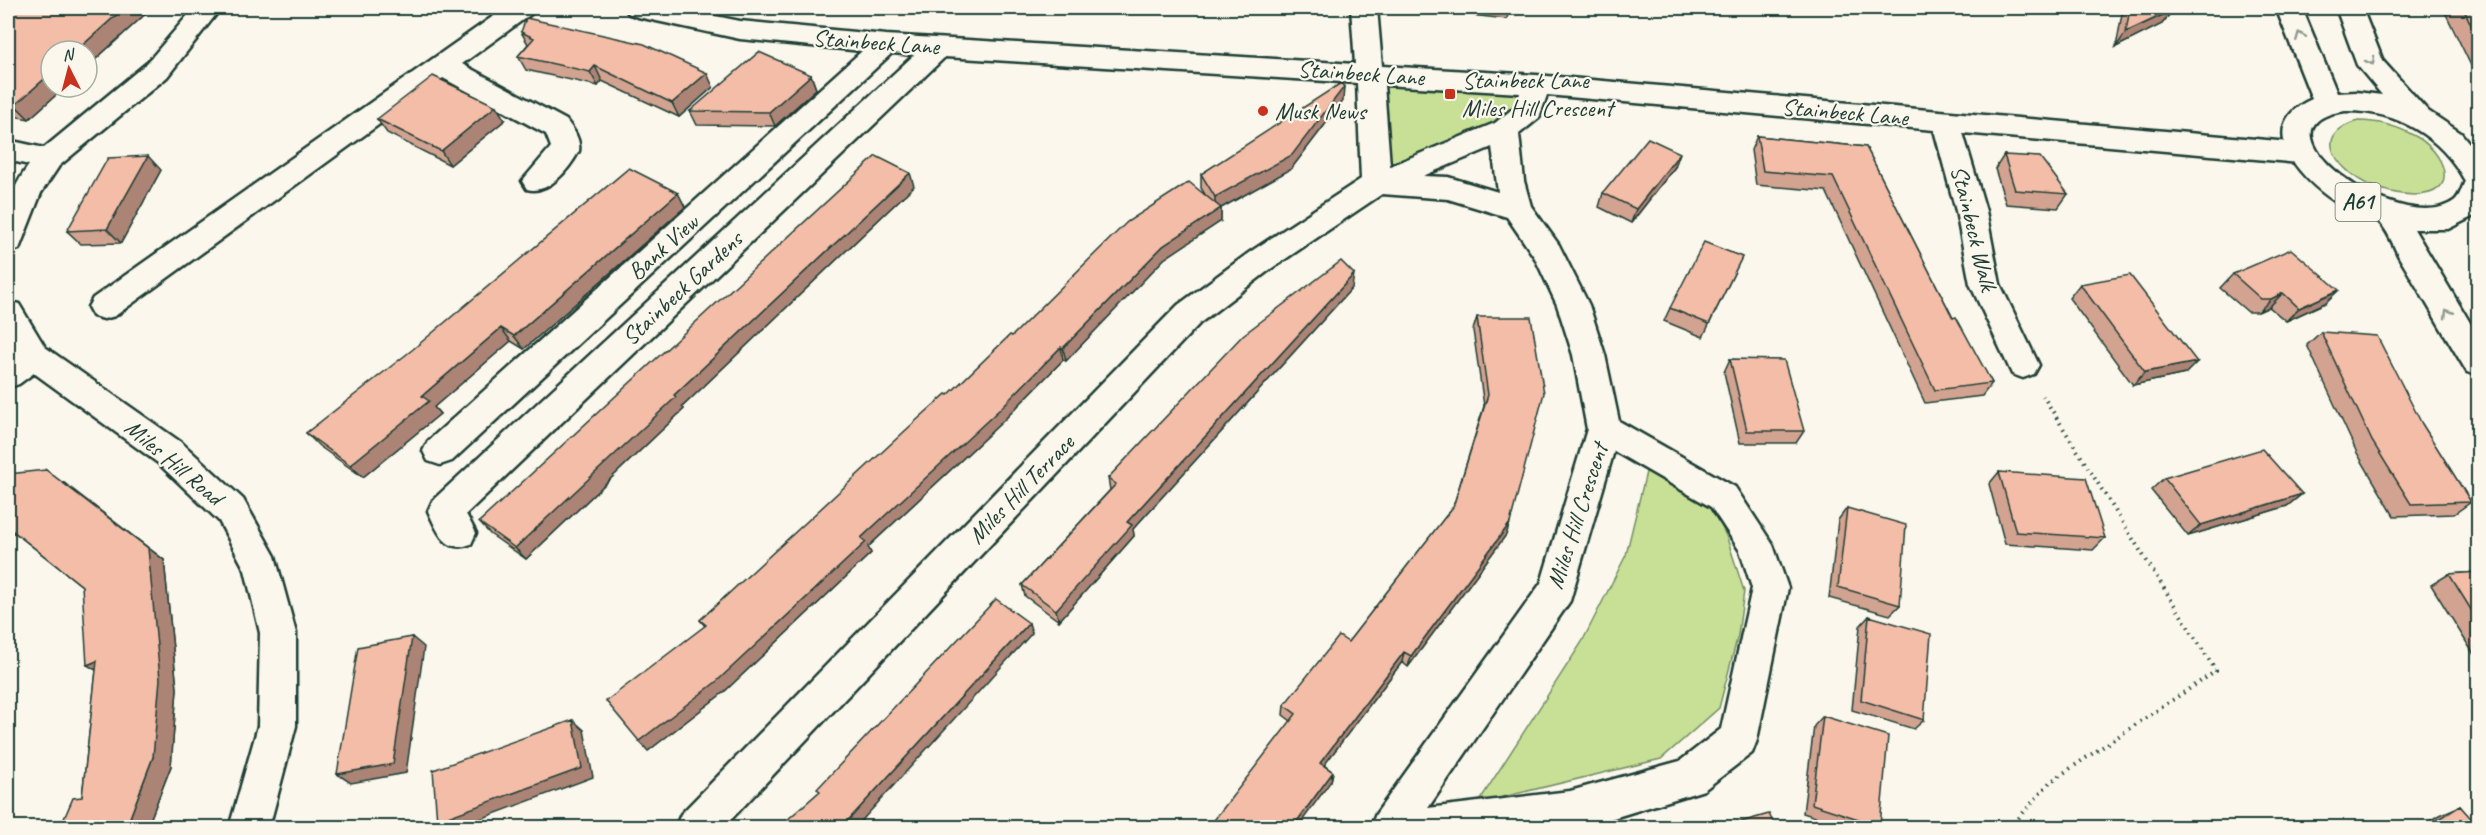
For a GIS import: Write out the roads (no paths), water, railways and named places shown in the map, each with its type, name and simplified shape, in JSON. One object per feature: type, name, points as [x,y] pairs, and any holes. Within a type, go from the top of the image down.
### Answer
[{"type":"main road","points":[[8,241],[27,190],[49,159],[157,70],[208,8]]},
{"type":"main road","points":[[104,308],[522,8]]},
{"type":"main road","name":"Stainbeck Lane","points":[[638,8],[740,30],[886,44],[1367,72],[1536,85],[2300,153]]},
{"type":"main road","points":[[1364,8],[1367,72],[1377,141],[1376,184],[1448,188],[1517,209]]},
{"type":"main road","points":[[2289,8],[2327,103],[2307,113],[2298,125],[2297,137],[2300,153]]},
{"type":"main road","name":"A61","points":[[2349,8],[2371,65],[2421,119]]},
{"type":"main road","name":"Bank View","points":[[440,451],[886,44]]},
{"type":"main road","name":"Stainbeck Gardens","points":[[459,533],[445,511],[939,47]]},
{"type":"main road","points":[[441,66],[556,127],[564,137],[567,145],[565,151],[537,181]]},
{"type":"main road","name":"Miles Hill Terrace","points":[[695,828],[1189,314],[1261,260],[1376,184],[1505,130],[1529,111],[1536,85]]},
{"type":"main road","name":"A61","points":[[2300,153],[2329,185],[2355,201],[2390,215],[2426,220],[2448,217],[2475,186],[2463,150],[2439,130],[2421,119],[2397,109],[2366,102],[2327,103]]},
{"type":"main road","name":"Stainbeck Walk","points":[[1946,121],[1971,212],[1985,284],[2023,365]]},
{"type":"main road","name":"Miles Hill Crescent","points":[[1390,828],[1557,590],[1604,429],[1589,355],[1573,304],[1548,253],[1517,209],[1509,181],[1505,130]]},
{"type":"main road","points":[[8,150],[49,159]]},
{"type":"main road","name":"A61","points":[[2390,215],[2478,363]]},
{"type":"main road","name":"Miles Hill Road","points":[[8,313],[21,365],[170,453],[231,510],[262,567],[279,633],[277,726],[249,828]]},
{"type":"main road","points":[[1425,828],[1581,808],[1690,777],[1738,740],[1770,588],[1755,545],[1723,497],[1604,429]]},
{"type":"place","name":"Stainbeck Lane Miles Hill Crescent","points":[[1450,94]]},
{"type":"place","name":"Musk News","points":[[1263,111]]}]
